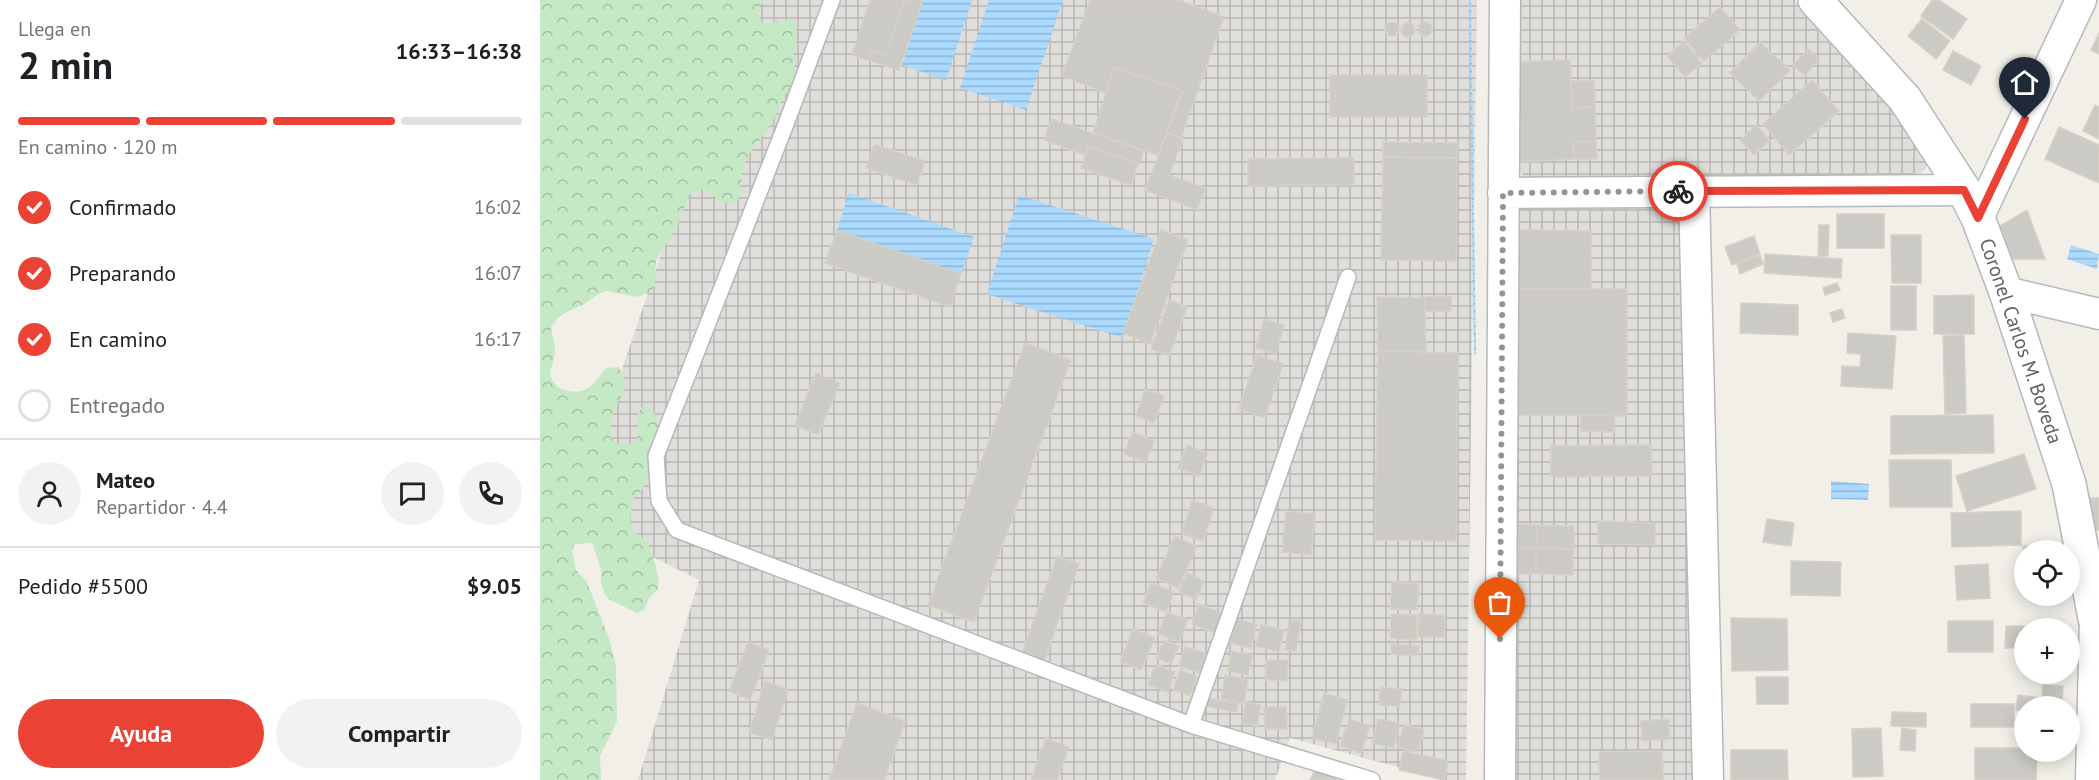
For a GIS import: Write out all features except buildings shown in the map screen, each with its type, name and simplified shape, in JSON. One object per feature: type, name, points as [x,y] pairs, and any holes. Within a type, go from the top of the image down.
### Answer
[{"type":"street","points":[[1500,780],[1505,0]]},
{"type":"street","name":"Coronel Carlos M. Boveda","points":[[1815,0],[1905,99],[1971,204],[2006,292],[2069,484],[2097,622]]},
{"type":"street","points":[[1503,193],[1694,190],[1971,204],[2081,0]]},
{"type":"street","points":[[1694,190],[1708,780]]},
{"type":"street","points":[[2006,292],[2099,314]]},
{"type":"street","points":[[2091,780],[2097,622]]},
{"type":"lane","points":[[832,0],[656,456],[659,501],[677,530],[1191,725],[1372,780]]},
{"type":"lane","points":[[1191,725],[1348,277]]},
{"type":"shaded area","points":[[747,0],[1477,0],[1466,780],[1446,780],[1290,738],[1275,780],[638,780],[699,580],[572,517]]},
{"type":"shaded area","points":[[1517,0],[1795,0],[1872,80],[1927,159],[1925,170],[1912,174],[1530,181],[1524,178],[1519,168]]},
{"type":"shaded area","points":[[1685,201],[1696,780],[1516,780],[1516,214],[1521,206]]},
{"type":"green space","points":[[540,0],[764,0],[759,15],[761,21],[764,24],[789,19],[795,22],[797,35],[794,55],[795,79],[772,123],[747,157],[740,196],[737,201],[731,203],[719,201],[704,189],[689,195],[678,224],[656,261],[655,285],[650,292],[638,297],[607,291],[600,293],[559,316],[551,327],[555,349],[550,374],[559,388],[575,392],[582,391],[592,385],[606,368],[619,367],[626,385],[611,421],[615,443],[631,444],[638,440],[638,413],[643,406],[650,408],[657,420],[655,451],[650,473],[641,491],[634,497],[630,518],[635,532],[648,542],[659,583],[658,589],[649,598],[644,610],[637,613],[605,595],[601,582],[601,569],[591,543],[575,544],[572,550],[576,570],[587,582],[610,641],[616,667],[617,721],[600,756],[601,780],[540,780]]},
{"type":"water","points":[[923,0],[972,0],[946,80],[902,65]]},
{"type":"water","points":[[989,0],[1063,0],[1026,110],[960,88]]},
{"type":"water","points":[[1469,0],[1471,0],[1476,355],[1474,354]]},
{"type":"water","points":[[849,193],[974,237],[961,274],[837,230]]},
{"type":"water","points":[[1019,195],[1154,239],[1123,338],[987,294]]},
{"type":"water","points":[[2071,245],[2099,254],[2097,269],[2067,259]]},
{"type":"water","points":[[1831,481],[1869,484],[1868,500],[1831,499]]},
{"type":"way so far","points":[[1500,639],[1503,193],[1678,191]]},
{"type":"route","points":[[1678,191],[1964,190],[1978,218],[2025,119]]}]
